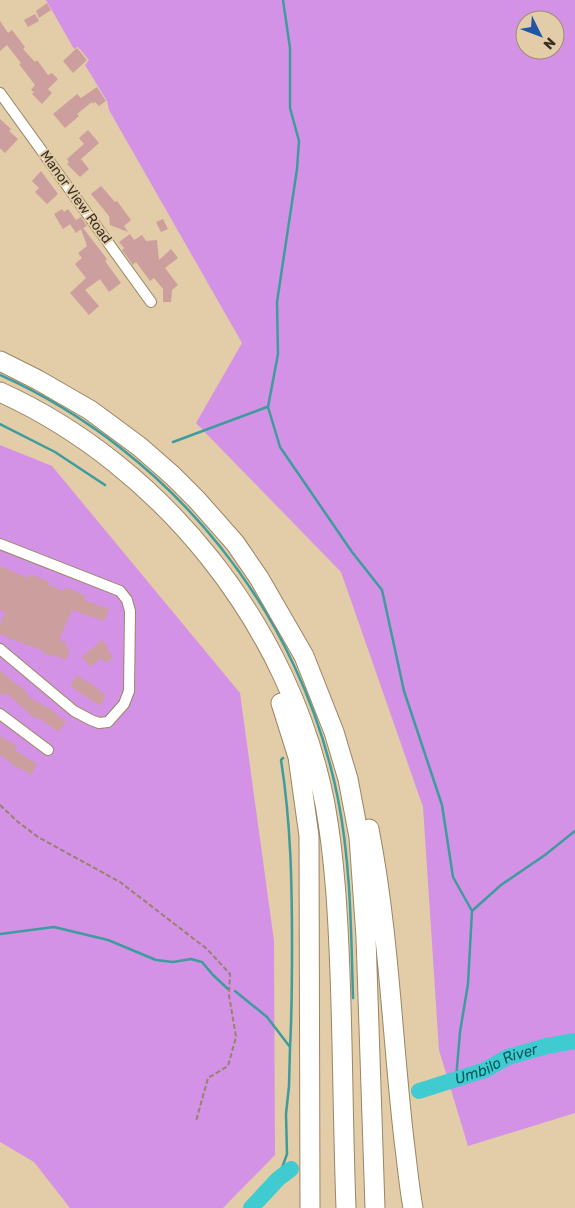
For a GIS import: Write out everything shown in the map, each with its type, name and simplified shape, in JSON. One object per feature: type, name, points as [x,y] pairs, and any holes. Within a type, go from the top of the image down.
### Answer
[{"type":"highway","points":[[0,361],[45,383],[90,410],[140,447],[197,500],[240,550],[259,578],[335,712],[354,770],[370,838],[380,901],[400,1104],[413,1205]]},
{"type":"highway","points":[[0,392],[72,431],[150,493],[202,548],[250,615],[286,685],[304,729],[317,771],[324,802],[337,900],[346,1208]]},
{"type":"highway","points":[[150,493],[178,533],[202,562],[229,602],[253,644],[287,718],[298,757],[309,836],[310,871],[310,1208]]},
{"type":"highway","points":[[304,656],[337,742],[348,779],[359,837],[366,937],[375,1208]]},
{"type":"street","name":"Manor View Road","points":[[0,93],[151,302]]},
{"type":"street","points":[[0,544],[120,591],[127,600],[130,611],[130,691],[124,704],[108,722],[99,723],[74,711],[0,650]]},
{"type":"street","points":[[0,714],[48,750]]},
{"type":"path","points":[[0,804],[18,822],[38,837],[120,882],[207,949],[230,974],[229,996],[236,1037],[228,1066],[208,1078],[196,1121]]},
{"type":"shaded area","points":[[46,0],[575,0],[575,1113],[468,1146],[439,1050],[423,807],[341,572],[196,423],[242,343],[109,110],[107,101],[85,65],[89,60],[78,47],[74,49]]},
{"type":"shaded area","points":[[0,445],[52,466],[240,693],[274,941],[275,1155],[223,1208],[70,1208],[34,1162],[0,1142]]},
{"type":"building","points":[[47,3],[51,10],[39,18],[36,11]]},
{"type":"building","points":[[35,14],[39,21],[28,27],[24,20]]},
{"type":"building","points":[[0,21],[8,33],[12,30],[25,47],[23,49],[35,62],[37,60],[48,75],[52,73],[58,79],[48,89],[52,93],[42,104],[32,94],[34,92],[31,90],[35,85],[7,45],[0,51]]},
{"type":"building","points":[[77,48],[87,60],[73,73],[63,61]]},
{"type":"building","points":[[97,87],[106,101],[99,106],[92,102],[77,114],[79,116],[65,128],[53,114],[77,94],[81,98]]},
{"type":"building","points":[[0,119],[18,139],[5,153],[0,148]]},
{"type":"building","points":[[88,130],[99,143],[81,159],[89,169],[80,177],[67,164],[69,162],[67,159],[84,144],[79,138]]},
{"type":"building","points":[[41,171],[58,194],[47,204],[35,192],[39,188],[32,181]]},
{"type":"building","points":[[101,186],[115,202],[117,201],[131,220],[124,226],[128,232],[110,225],[109,216],[91,194]]},
{"type":"building","points":[[62,209],[64,212],[68,209],[76,220],[63,229],[54,214]]},
{"type":"building","points":[[81,217],[87,226],[83,228],[107,259],[105,261],[121,283],[109,292],[100,279],[85,290],[99,306],[89,315],[70,293],[86,278],[75,264],[82,258],[78,253],[87,246],[81,229],[76,233],[70,224]]},
{"type":"building","points":[[163,219],[168,229],[161,232],[156,222]]},
{"type":"building","points":[[130,234],[134,240],[142,235],[146,241],[157,240],[159,260],[171,249],[178,258],[165,268],[178,285],[172,290],[171,302],[163,302],[163,289],[154,278],[150,281],[136,262],[133,265],[122,250],[124,248],[119,242]]},
{"type":"building","points":[[0,566],[28,578],[30,574],[50,582],[48,585],[64,591],[66,587],[86,596],[84,600],[109,609],[104,621],[72,610],[59,640],[67,643],[65,647],[70,649],[66,660],[43,653],[44,651],[0,634],[0,625],[5,612],[0,610]]},
{"type":"building","points":[[102,640],[109,648],[107,650],[113,657],[106,663],[101,658],[91,667],[82,657]]},
{"type":"building","points":[[0,670],[26,691],[25,693],[32,699],[57,713],[56,715],[66,721],[59,732],[37,717],[36,719],[6,693],[4,696],[0,693]]},
{"type":"building","points":[[77,675],[88,681],[106,696],[100,706],[70,686]]},
{"type":"building","points":[[0,736],[17,746],[15,750],[37,764],[31,775],[0,755]]},
{"type":"waterway","points":[[283,0],[290,48],[290,108],[299,141],[297,169],[277,302],[278,354],[268,407],[280,447],[352,552],[382,590],[404,691],[442,805],[453,877],[472,911],[468,984],[460,1032],[456,1079]]},
{"type":"waterway","points":[[0,375],[63,408],[121,448],[173,494],[220,546],[260,604],[294,665],[320,731],[338,799],[348,873],[353,998]]},
{"type":"waterway","points":[[173,442],[267,407]]},
{"type":"waterway","points":[[0,424],[55,452],[105,485]]},
{"type":"waterway","points":[[283,758],[281,760],[289,830],[291,877],[292,984],[290,1047]]},
{"type":"waterway","points":[[472,911],[501,885],[545,855],[575,831]]},
{"type":"waterway","points":[[0,934],[54,927],[108,940],[156,960],[173,962],[191,959],[202,962],[228,989]]},
{"type":"waterway","points":[[235,991],[267,1017],[290,1047],[286,1114],[287,1154],[278,1179]]},
{"type":"waterway","name":"Umbilo River","points":[[419,1091],[485,1070],[508,1057],[547,1046],[575,1041]]},
{"type":"waterway","name":"Umbilo River","points":[[251,1208],[278,1179],[291,1169]]}]
